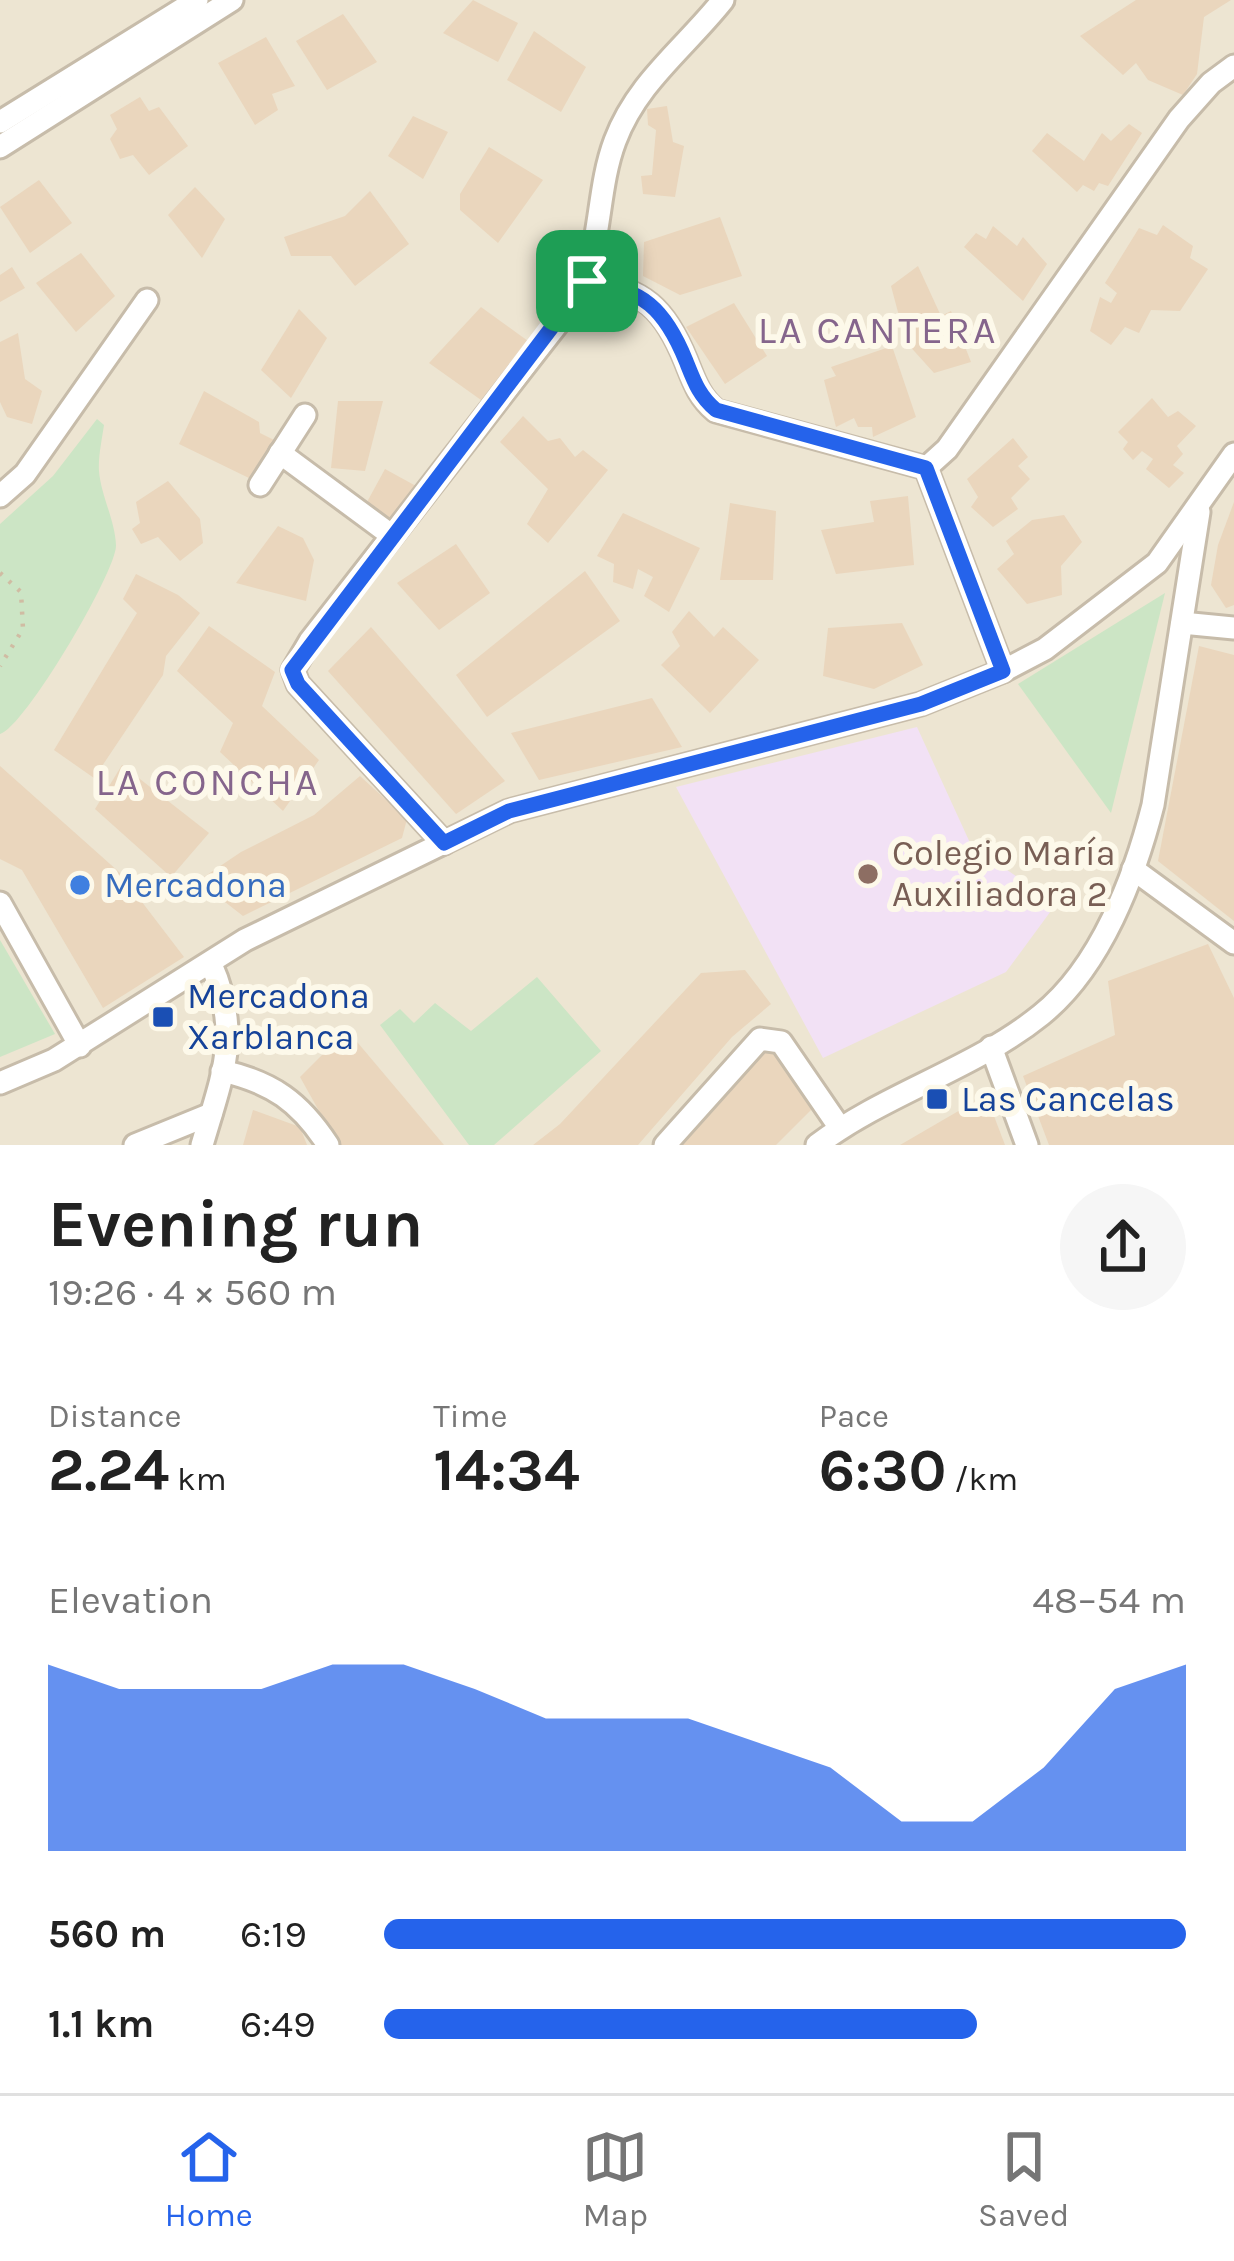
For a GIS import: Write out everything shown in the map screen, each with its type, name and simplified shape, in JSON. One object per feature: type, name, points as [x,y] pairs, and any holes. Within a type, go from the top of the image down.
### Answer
[{"type":"street","points":[[0,122],[197,0]]},
{"type":"street","points":[[0,147],[232,0]]},
{"type":"street","points":[[444,843],[293,676],[296,663],[587,281],[604,173],[627,113],[639,92],[722,0]]},
{"type":"street","points":[[926,468],[946,449],[1179,119],[1210,83],[1234,66]]},
{"type":"street","points":[[587,281],[636,292],[656,308],[679,344],[695,385],[716,410],[926,468]]},
{"type":"street","points":[[0,496],[25,474],[147,300]]},
{"type":"street","points":[[260,485],[305,415]]},
{"type":"street","points":[[817,1145],[1042,1015],[1072,982],[1101,937],[1133,868],[1153,805],[1203,499],[1234,432]]},
{"type":"street","points":[[280,453],[392,535]]},
{"type":"street","points":[[0,1083],[80,1046],[245,940],[509,811],[921,704],[1003,671],[1078,626],[1157,563],[1234,454]]},
{"type":"street","points":[[926,468],[1003,671]]},
{"type":"street","points":[[1182,622],[1234,628]]},
{"type":"street","points":[[1133,868],[1234,943]]},
{"type":"street","points":[[0,903],[80,1046]]},
{"type":"street","points":[[202,1145],[222,1072],[229,1012],[211,964]]},
{"type":"street","points":[[665,1145],[760,1039],[781,1042],[840,1128]]},
{"type":"street","points":[[991,1047],[1027,1145]]},
{"type":"street","points":[[222,1072],[274,1086],[303,1112],[328,1145]]},
{"type":"street","points":[[135,1145],[211,1114]]},
{"type":"path","points":[[0,573],[21,592],[23,629],[0,666]]},
{"type":"shaded area","points":[[0,0],[1234,0],[1234,1145],[0,1145]]},
{"type":"shaded area","name":"Colegio María Auxiliadora 2","points":[[917,727],[971,845],[1056,904],[1006,972],[823,1058],[676,787]]},
{"type":"green space","points":[[97,419],[104,425],[99,471],[115,536],[112,560],[48,678],[0,734],[0,524],[53,476]]},
{"type":"green space","points":[[1165,593],[1111,813],[1018,684]]},
{"type":"green space","points":[[0,940],[55,1034],[0,1057]]},
{"type":"green space","points":[[537,977],[601,1051],[494,1145],[469,1145],[380,1025],[400,1009],[414,1023],[435,1003],[471,1031]]},
{"type":"building","points":[[473,0],[518,23],[498,62],[443,33]]},
{"type":"building","points":[[1136,0],[1231,0],[1204,17],[1197,74],[1183,95],[1148,80],[1136,63],[1123,75],[1080,36]]},
{"type":"building","points":[[343,14],[377,62],[327,90],[296,41]]},
{"type":"building","points":[[534,31],[586,67],[561,112],[507,80]]},
{"type":"building","points":[[266,37],[295,86],[272,94],[278,110],[255,125],[218,63]]},
{"type":"building","points":[[140,97],[149,111],[159,107],[188,146],[149,175],[133,155],[120,159],[110,139],[117,129],[110,115]]},
{"type":"building","points":[[667,106],[673,142],[684,146],[675,197],[643,194],[641,176],[652,175],[656,130],[648,125],[647,109]]},
{"type":"building","points":[[413,116],[448,132],[423,179],[388,156]]},
{"type":"building","points":[[1129,124],[1142,133],[1108,186],[1099,183],[1094,191],[1083,185],[1077,192],[1032,151],[1047,133],[1084,161],[1102,133],[1111,141]]},
{"type":"building","points":[[489,147],[543,180],[498,243],[460,210],[460,194]]},
{"type":"building","points":[[39,180],[72,223],[30,253],[0,207]]},
{"type":"building","points":[[195,187],[225,219],[202,258],[168,215]]},
{"type":"building","points":[[370,191],[409,244],[355,286],[331,256],[291,256],[284,237],[345,216]]},
{"type":"building","points":[[720,217],[742,276],[680,295],[643,276],[644,242]]},
{"type":"building","points":[[1163,225],[1193,246],[1190,258],[1208,269],[1180,311],[1151,310],[1139,333],[1125,327],[1111,345],[1090,331],[1100,297],[1111,303],[1117,293],[1105,283],[1139,228],[1157,235]]},
{"type":"building","points":[[993,226],[1017,246],[1023,237],[1047,264],[1023,301],[964,247],[976,233],[986,239]]},
{"type":"building","points":[[81,253],[115,296],[76,332],[36,283]]},
{"type":"building","points":[[918,266],[941,316],[951,311],[971,362],[934,373],[906,342],[891,286]]},
{"type":"building","points":[[12,267],[25,288],[0,302],[0,275]]},
{"type":"building","points":[[734,303],[767,356],[725,384],[686,327]]},
{"type":"building","points":[[481,307],[528,341],[481,400],[429,363]]},
{"type":"building","points":[[299,309],[327,338],[291,398],[261,370]]},
{"type":"building","points":[[18,333],[25,379],[42,391],[32,424],[7,417],[0,402],[0,342]]},
{"type":"building","points":[[892,346],[916,417],[873,437],[872,427],[858,427],[854,418],[836,427],[824,380],[836,376],[831,367]]},
{"type":"building","points":[[204,391],[259,422],[260,433],[276,441],[253,480],[179,444]]},
{"type":"building","points":[[1152,398],[1168,417],[1178,411],[1196,426],[1177,446],[1183,454],[1173,465],[1184,473],[1169,488],[1146,469],[1153,459],[1142,451],[1133,460],[1123,449],[1128,442],[1118,432]]},
{"type":"building","points":[[338,401],[383,401],[365,471],[331,468]]},
{"type":"building","points":[[523,416],[548,441],[560,438],[575,457],[583,450],[608,470],[548,543],[527,524],[548,489],[500,442]]},
{"type":"building","points":[[1013,438],[1028,457],[1018,466],[1030,479],[1011,498],[1018,509],[993,527],[971,507],[978,497],[967,479]]},
{"type":"building","points":[[385,469],[416,486],[393,521],[367,502]]},
{"type":"building","points":[[168,481],[200,519],[203,543],[180,561],[158,537],[141,544],[132,529],[140,523],[136,502]]},
{"type":"building","points":[[908,496],[914,565],[836,574],[821,530],[874,522],[870,501]]},
{"type":"building","points":[[1234,502],[1234,605],[1226,608],[1211,585],[1218,545]]},
{"type":"building","points":[[730,503],[776,511],[773,580],[720,580]]},
{"type":"building","points":[[623,513],[700,548],[669,612],[644,596],[653,577],[638,569],[633,589],[613,582],[614,564],[597,556]]},
{"type":"building","points":[[1064,515],[1082,542],[1061,566],[1062,595],[1027,604],[997,569],[1014,554],[1006,541],[1032,520]]},
{"type":"building","points":[[278,526],[303,538],[314,560],[306,601],[236,583]]},
{"type":"building","points":[[456,544],[490,593],[439,630],[397,583]]},
{"type":"building","points":[[585,571],[620,621],[487,717],[456,675]]},
{"type":"building","points":[[136,574],[178,595],[200,613],[166,656],[163,675],[94,778],[54,750],[137,613],[123,599]]},
{"type":"building","points":[[689,611],[714,637],[723,627],[759,660],[710,713],[661,665],[680,646],[672,632]]},
{"type":"building","points":[[902,623],[923,665],[874,689],[823,676],[828,628]]},
{"type":"building","points":[[209,626],[275,672],[262,706],[319,760],[283,811],[220,752],[233,723],[177,671]]},
{"type":"building","points":[[371,627],[505,781],[456,814],[328,671]]},
{"type":"building","points":[[1199,646],[1234,655],[1234,921],[1158,861]]},
{"type":"building","points":[[652,698],[682,747],[539,780],[511,733]]},
{"type":"building","points":[[122,765],[209,833],[171,877],[95,809]]},
{"type":"building","name":"Mercadona","points":[[0,766],[119,872],[184,957],[103,1008],[22,870],[0,859]]},
{"type":"building","points":[[360,776],[407,819],[402,838],[243,916],[198,881],[241,852],[314,815]]},
{"type":"building","points":[[1208,944],[1234,998],[1234,1145],[1049,1145],[1023,1076],[1115,1035],[1108,981]]},
{"type":"building","points":[[745,970],[771,1004],[732,1037],[638,1145],[533,1145],[560,1124],[701,973]]},
{"type":"building","points":[[347,1030],[444,1145],[338,1145],[300,1077]]},
{"type":"building","points":[[770,1047],[814,1107],[776,1145],[675,1145],[756,1051]]},
{"type":"building","points":[[986,1095],[1005,1145],[900,1145]]},
{"type":"building","points":[[253,1110],[300,1127],[307,1145],[243,1145]]},
{"type":"place","name":"Colegio María Auxiliadora 2","points":[[868,874]]},
{"type":"place","name":"Mercadona","points":[[80,885]]},
{"type":"place","name":"Mercadona Xarblanca","points":[[163,1017]]},
{"type":"place","name":"Las Cancelas","points":[[937,1099]]},
{"type":"district","name":"LA CANTERA","points":[[878,330]]},
{"type":"district","name":"LA CONCHA","points":[[208,782]]},
{"type":"route","points":[[587,281],[636,292],[656,308],[679,344],[695,385],[716,410],[926,468],[1003,671],[921,704],[509,811],[444,843],[298,684],[292,670],[587,281]]}]
